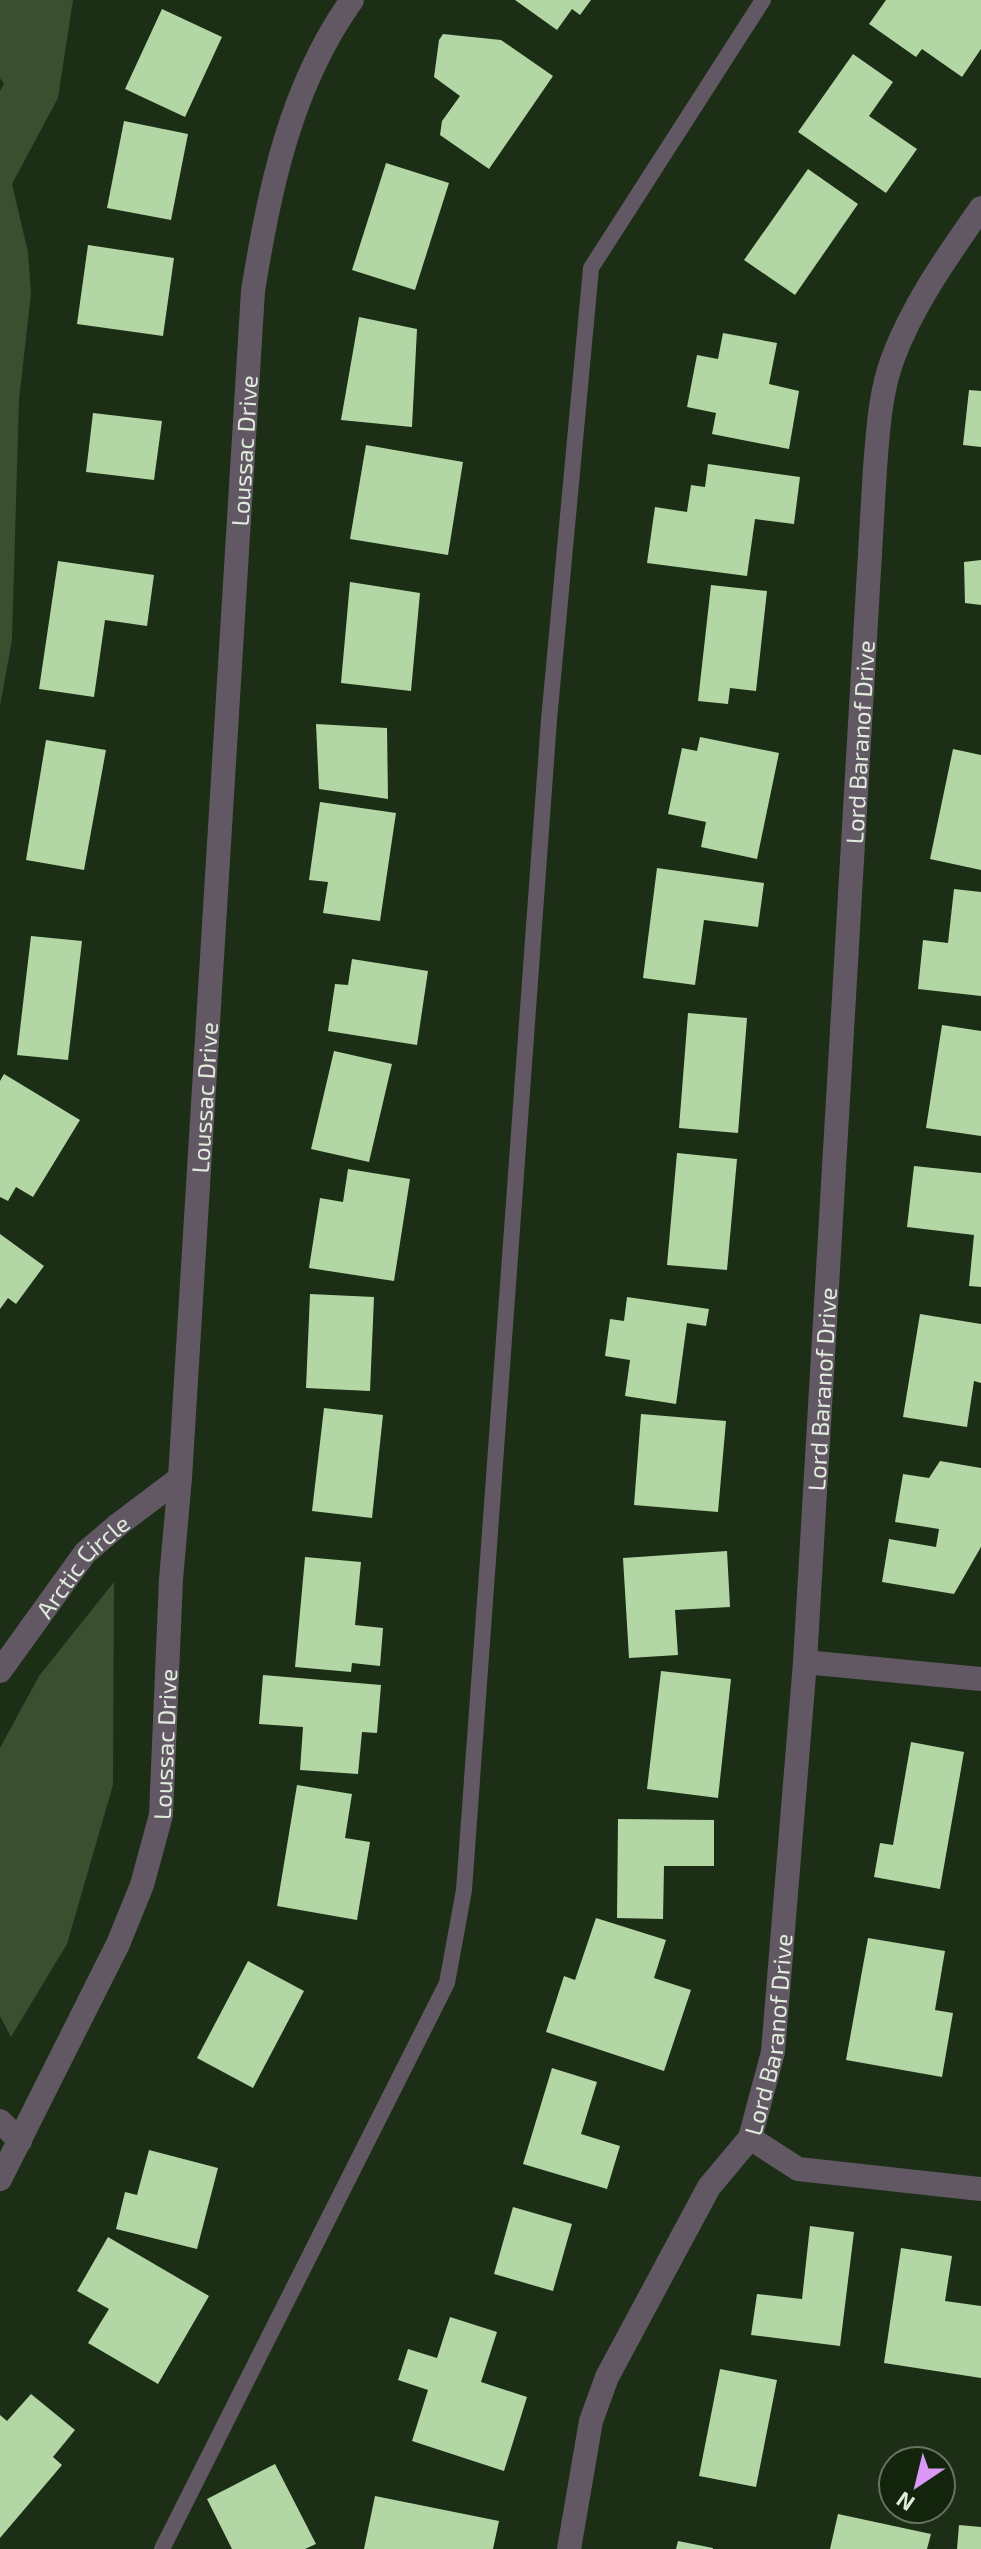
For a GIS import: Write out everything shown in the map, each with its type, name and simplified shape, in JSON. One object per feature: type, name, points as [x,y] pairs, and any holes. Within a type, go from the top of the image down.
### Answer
[{"type":"street","name":"Loussac Drive","points":[[0,2179],[118,1944],[142,1885],[161,1815],[171,1579],[180,1478],[253,291],[264,222],[294,115],[311,69],[352,0]]},
{"type":"street","name":"Lord Baranof Drive","points":[[569,2549],[591,2421],[607,2377],[709,2187],[750,2138],[773,2052],[805,1662],[880,412],[893,358],[949,254],[981,208]]},
{"type":"street","name":"Arctic Circle","points":[[0,1671],[85,1553],[180,1478]]},
{"type":"street","points":[[805,1662],[981,1679]]},
{"type":"street","points":[[0,2121],[20,2141]]},
{"type":"street","points":[[750,2138],[798,2169],[981,2189]]},
{"type":"lane","points":[[162,2549],[447,1983],[464,1890],[549,720],[591,268],[763,0]]},
{"type":"green space","points":[[0,0],[73,0],[58,98],[12,184],[28,252],[31,293],[19,400],[12,640],[0,706],[0,91],[4,84],[0,78]]},
{"type":"green space","points":[[114,1582],[113,1785],[67,1944],[11,2037],[0,2016],[0,1748],[39,1676]]},
{"type":"building","points":[[515,0],[591,0],[580,15],[572,9],[557,30]]},
{"type":"building","points":[[886,0],[981,0],[981,49],[962,77],[922,49],[916,57],[869,24]]},
{"type":"building","points":[[162,9],[222,37],[185,117],[125,89]]},
{"type":"building","points":[[443,34],[501,40],[553,76],[489,169],[440,135],[442,121],[460,96],[434,77],[439,40]]},
{"type":"building","points":[[853,54],[893,82],[869,116],[917,149],[886,193],[798,132]]},
{"type":"building","points":[[124,121],[188,134],[171,220],[107,208]]},
{"type":"building","points":[[386,163],[449,183],[415,290],[352,270]]},
{"type":"building","points":[[808,169],[858,204],[795,295],[744,260]]},
{"type":"building","points":[[88,245],[174,258],[163,336],[77,324]]},
{"type":"building","points":[[359,317],[417,329],[412,427],[341,420]]},
{"type":"building","points":[[723,333],[777,343],[769,384],[799,391],[789,449],[712,434],[716,413],[687,407],[697,355],[718,359]]},
{"type":"building","points":[[969,390],[981,391],[981,447],[963,445]]},
{"type":"building","points":[[93,413],[162,421],[154,480],[86,472]]},
{"type":"building","points":[[366,445],[463,462],[448,555],[350,539]]},
{"type":"building","points":[[708,464],[800,477],[794,524],[755,519],[747,576],[647,563],[655,507],[687,512],[691,485],[705,487]]},
{"type":"building","points":[[981,560],[981,605],[965,603],[964,562]]},
{"type":"building","points":[[58,561],[154,575],[147,626],[105,620],[94,697],[39,689]]},
{"type":"building","points":[[350,582],[420,593],[411,691],[341,683]]},
{"type":"building","points":[[711,585],[767,591],[756,691],[730,688],[728,704],[698,701]]},
{"type":"building","points":[[316,724],[387,728],[388,799],[319,789]]},
{"type":"building","points":[[700,737],[779,753],[757,859],[701,847],[706,822],[668,814],[682,748],[697,751]]},
{"type":"building","points":[[46,740],[106,750],[84,870],[26,860]]},
{"type":"building","points":[[953,749],[981,755],[981,870],[930,859]]},
{"type":"building","points":[[320,802],[396,813],[380,921],[323,913],[328,882],[309,880]]},
{"type":"building","points":[[657,868],[764,883],[758,927],[704,920],[695,985],[643,978]]},
{"type":"building","points":[[954,889],[981,892],[981,996],[918,989],[923,940],[948,943]]},
{"type":"building","points":[[31,936],[82,941],[68,1060],[17,1055]]},
{"type":"building","points":[[352,959],[428,971],[417,1045],[328,1031],[335,984],[348,985]]},
{"type":"building","points":[[688,1013],[747,1018],[738,1133],[679,1128]]},
{"type":"building","points":[[942,1025],[981,1031],[981,1136],[926,1128]]},
{"type":"building","points":[[334,1051],[392,1064],[369,1162],[311,1149]]},
{"type":"building","points":[[4,1074],[80,1120],[33,1197],[16,1187],[8,1201],[0,1197],[0,1081]]},
{"type":"building","points":[[677,1153],[737,1159],[727,1270],[667,1265]]},
{"type":"building","points":[[914,1166],[981,1173],[981,1287],[969,1286],[974,1235],[907,1227]]},
{"type":"building","points":[[348,1169],[410,1179],[394,1281],[309,1268],[320,1198],[343,1202]]},
{"type":"building","points":[[0,1234],[44,1266],[16,1304],[8,1298],[0,1309]]},
{"type":"building","points":[[310,1294],[374,1297],[370,1391],[306,1388]]},
{"type":"building","points":[[627,1297],[709,1309],[706,1326],[687,1323],[676,1404],[625,1396],[630,1360],[605,1356],[610,1319],[624,1321]]},
{"type":"building","points":[[920,1314],[981,1324],[981,1383],[974,1381],[967,1427],[903,1417]]},
{"type":"building","points":[[324,1408],[383,1415],[372,1518],[312,1511]]},
{"type":"building","points":[[641,1414],[726,1421],[718,1512],[634,1505]]},
{"type":"building","points":[[940,1461],[981,1468],[981,1547],[954,1594],[882,1582],[889,1539],[936,1547],[939,1529],[895,1522],[903,1474],[929,1478]]},
{"type":"building","points":[[727,1551],[730,1607],[675,1610],[678,1655],[629,1658],[623,1558]]},
{"type":"building","points":[[305,1557],[361,1562],[355,1625],[383,1628],[380,1666],[352,1663],[351,1672],[295,1667]]},
{"type":"building","points":[[661,1671],[731,1679],[718,1798],[647,1789]]},
{"type":"building","points":[[263,1675],[381,1685],[377,1733],[362,1732],[358,1774],[300,1770],[303,1727],[259,1724]]},
{"type":"building","points":[[911,1742],[964,1752],[940,1889],[874,1877],[880,1843],[893,1845]]},
{"type":"building","points":[[297,1785],[352,1794],[345,1838],[370,1842],[357,1920],[277,1906]]},
{"type":"building","points":[[618,1819],[714,1820],[714,1866],[664,1866],[663,1919],[617,1918]]},
{"type":"building","points":[[596,1918],[666,1940],[654,1978],[691,1990],[664,2071],[546,2032],[564,1976],[575,1980]]},
{"type":"building","points":[[868,1938],[945,1951],[935,2010],[953,2013],[942,2077],[846,2060]]},
{"type":"building","points":[[248,1961],[304,1991],[253,2088],[197,2058]]},
{"type":"building","points":[[552,2068],[597,2082],[581,2134],[620,2146],[607,2189],[523,2164]]},
{"type":"building","points":[[149,2150],[218,2168],[197,2249],[116,2229],[125,2192],[137,2195]]},
{"type":"building","points":[[513,2207],[572,2224],[553,2291],[494,2274]]},
{"type":"building","points":[[810,2226],[854,2232],[840,2346],[751,2335],[757,2294],[802,2299]]},
{"type":"building","points":[[108,2237],[209,2296],[158,2384],[88,2343],[109,2309],[77,2291]]},
{"type":"building","points":[[901,2248],[952,2256],[945,2301],[981,2306],[981,2378],[884,2363]]},
{"type":"building","points":[[450,2317],[497,2332],[481,2382],[527,2397],[504,2471],[412,2441],[428,2390],[398,2380],[408,2349],[437,2358]]},
{"type":"building","points":[[720,2369],[777,2380],[756,2487],[699,2476]]},
{"type":"building","points":[[31,2394],[75,2430],[53,2457],[62,2465],[0,2538],[0,2415],[7,2421]]},
{"type":"building","points":[[275,2464],[316,2544],[305,2549],[232,2549],[207,2499]]},
{"type":"building","points":[[375,2496],[499,2521],[493,2549],[364,2549]]},
{"type":"building","points":[[838,2514],[877,2522],[877,2525],[931,2534],[927,2549],[830,2549]]},
{"type":"building","points":[[959,2525],[981,2527],[981,2549],[957,2549]]},
{"type":"building","points":[[678,2541],[713,2548],[713,2549],[676,2549]]}]
